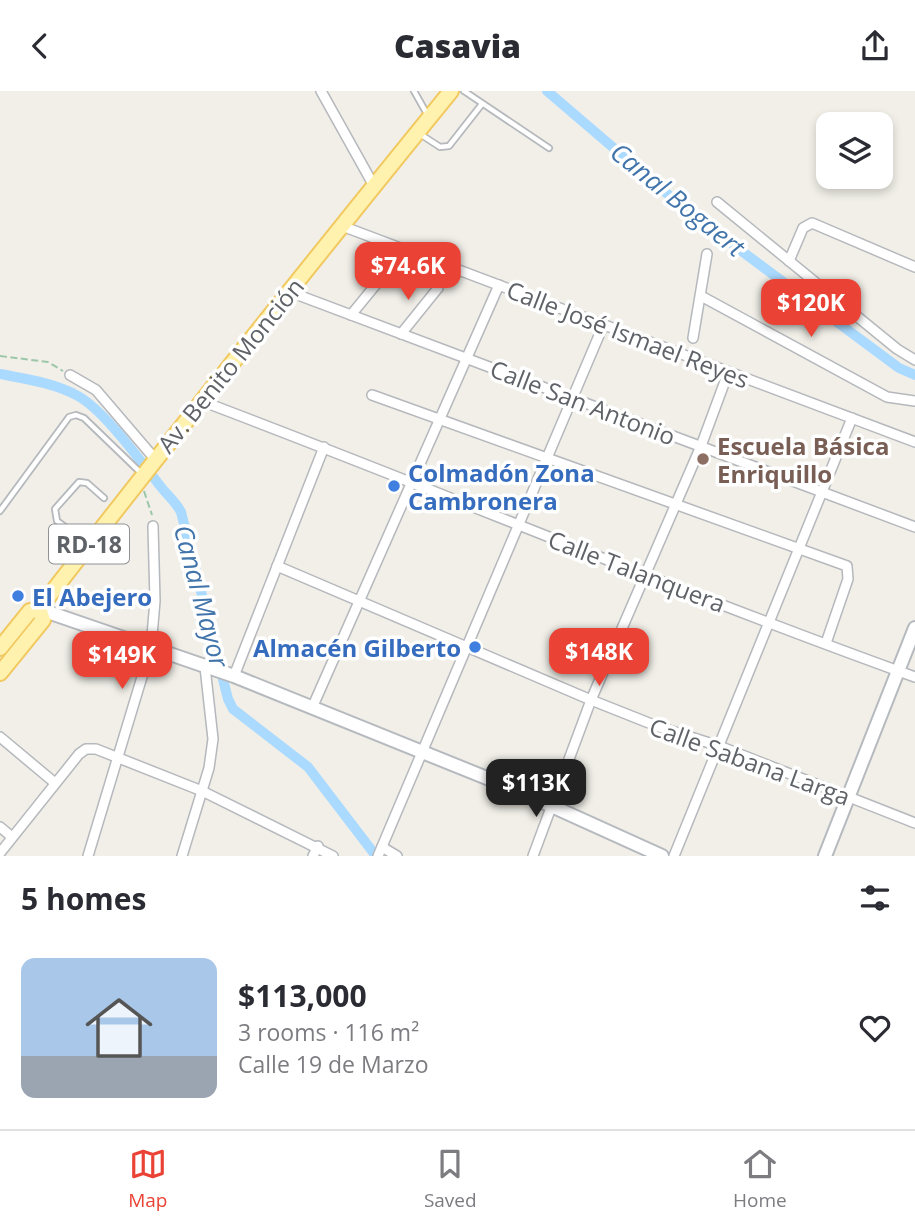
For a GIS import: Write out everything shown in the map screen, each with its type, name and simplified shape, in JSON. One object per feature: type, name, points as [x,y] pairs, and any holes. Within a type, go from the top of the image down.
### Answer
[{"type":"main road","name":"Av. Benito Monción","points":[[0,648],[30,611],[39,609],[154,460],[204,402],[451,91]]},
{"type":"main road","name":"Av. Benito Monción","points":[[0,673],[43,620],[39,609]]},
{"type":"street","points":[[321,91],[374,186]]},
{"type":"street","points":[[717,202],[897,349],[915,360]]},
{"type":"street","points":[[789,261],[803,228],[811,223],[915,267]]},
{"type":"street","name":"Calle José Ismael Reyes","points":[[342,226],[915,442]]},
{"type":"street","points":[[351,315],[404,250]]},
{"type":"street","points":[[693,338],[707,254]]},
{"type":"street","points":[[312,708],[499,285]]},
{"type":"street","points":[[401,334],[438,288]]},
{"type":"street","name":"Calle San Antonio","points":[[290,292],[915,527]]},
{"type":"street","points":[[701,296],[887,397],[915,401]]},
{"type":"street","points":[[397,856],[380,851],[469,647],[569,399],[603,326]]},
{"type":"street","points":[[533,856],[591,700],[701,446],[728,373]]},
{"type":"street","points":[[70,375],[96,390],[154,460]]},
{"type":"street","points":[[372,394],[847,566],[849,571],[826,643]]},
{"type":"street","name":"Calle Talanquera","points":[[204,402],[412,481],[646,577],[695,592],[915,677]]},
{"type":"street","points":[[674,856],[852,418]]},
{"type":"street","points":[[232,675],[324,447]]},
{"type":"street","points":[[88,856],[151,647],[155,613],[153,526]]},
{"type":"street","name":"Calle Sabana Larga","points":[[277,566],[591,700],[659,727],[719,746],[915,823]]},
{"type":"street","points":[[39,609],[232,675],[422,752],[663,856]]},
{"type":"street","points":[[825,856],[915,628]]},
{"type":"street","points":[[183,856],[202,791],[213,739],[208,667]]},
{"type":"street","points":[[0,737],[55,783]]},
{"type":"street","points":[[0,853],[55,783],[86,749],[117,756],[202,791],[318,846],[333,856]]},
{"type":"street","points":[[0,827],[12,837]]},
{"type":"street","points":[[313,856],[318,846]]},
{"type":"lane","points":[[414,91],[429,118]]},
{"type":"lane","points":[[464,91],[549,148]]},
{"type":"lane","points":[[417,132],[440,147],[449,146],[482,104]]},
{"type":"lane","points":[[0,511],[69,417],[76,415],[84,418],[140,479]]},
{"type":"lane","points":[[89,545],[57,521],[55,509],[79,482],[87,483],[104,498]]},
{"type":"path","points":[[0,356],[48,362],[70,375]]},
{"type":"path","points":[[140,479],[151,505],[153,526]]},
{"type":"waterway","name":"Canal Bogaert","points":[[547,91],[685,209],[899,368],[915,375]]},
{"type":"waterway","name":"Canal Mayor","points":[[0,374],[60,388],[88,403],[122,438],[177,505],[228,699],[233,709],[308,767],[376,856]]},
{"type":"place","name":"Escuela Básica Enriquillo","points":[[703,459]]},
{"type":"place","name":"Colmadón Zona Cambronera","points":[[394,486]]},
{"type":"place","name":"El Abejero","points":[[18,596]]},
{"type":"place","name":"Almacén Gilberto","points":[[475,647]]}]
